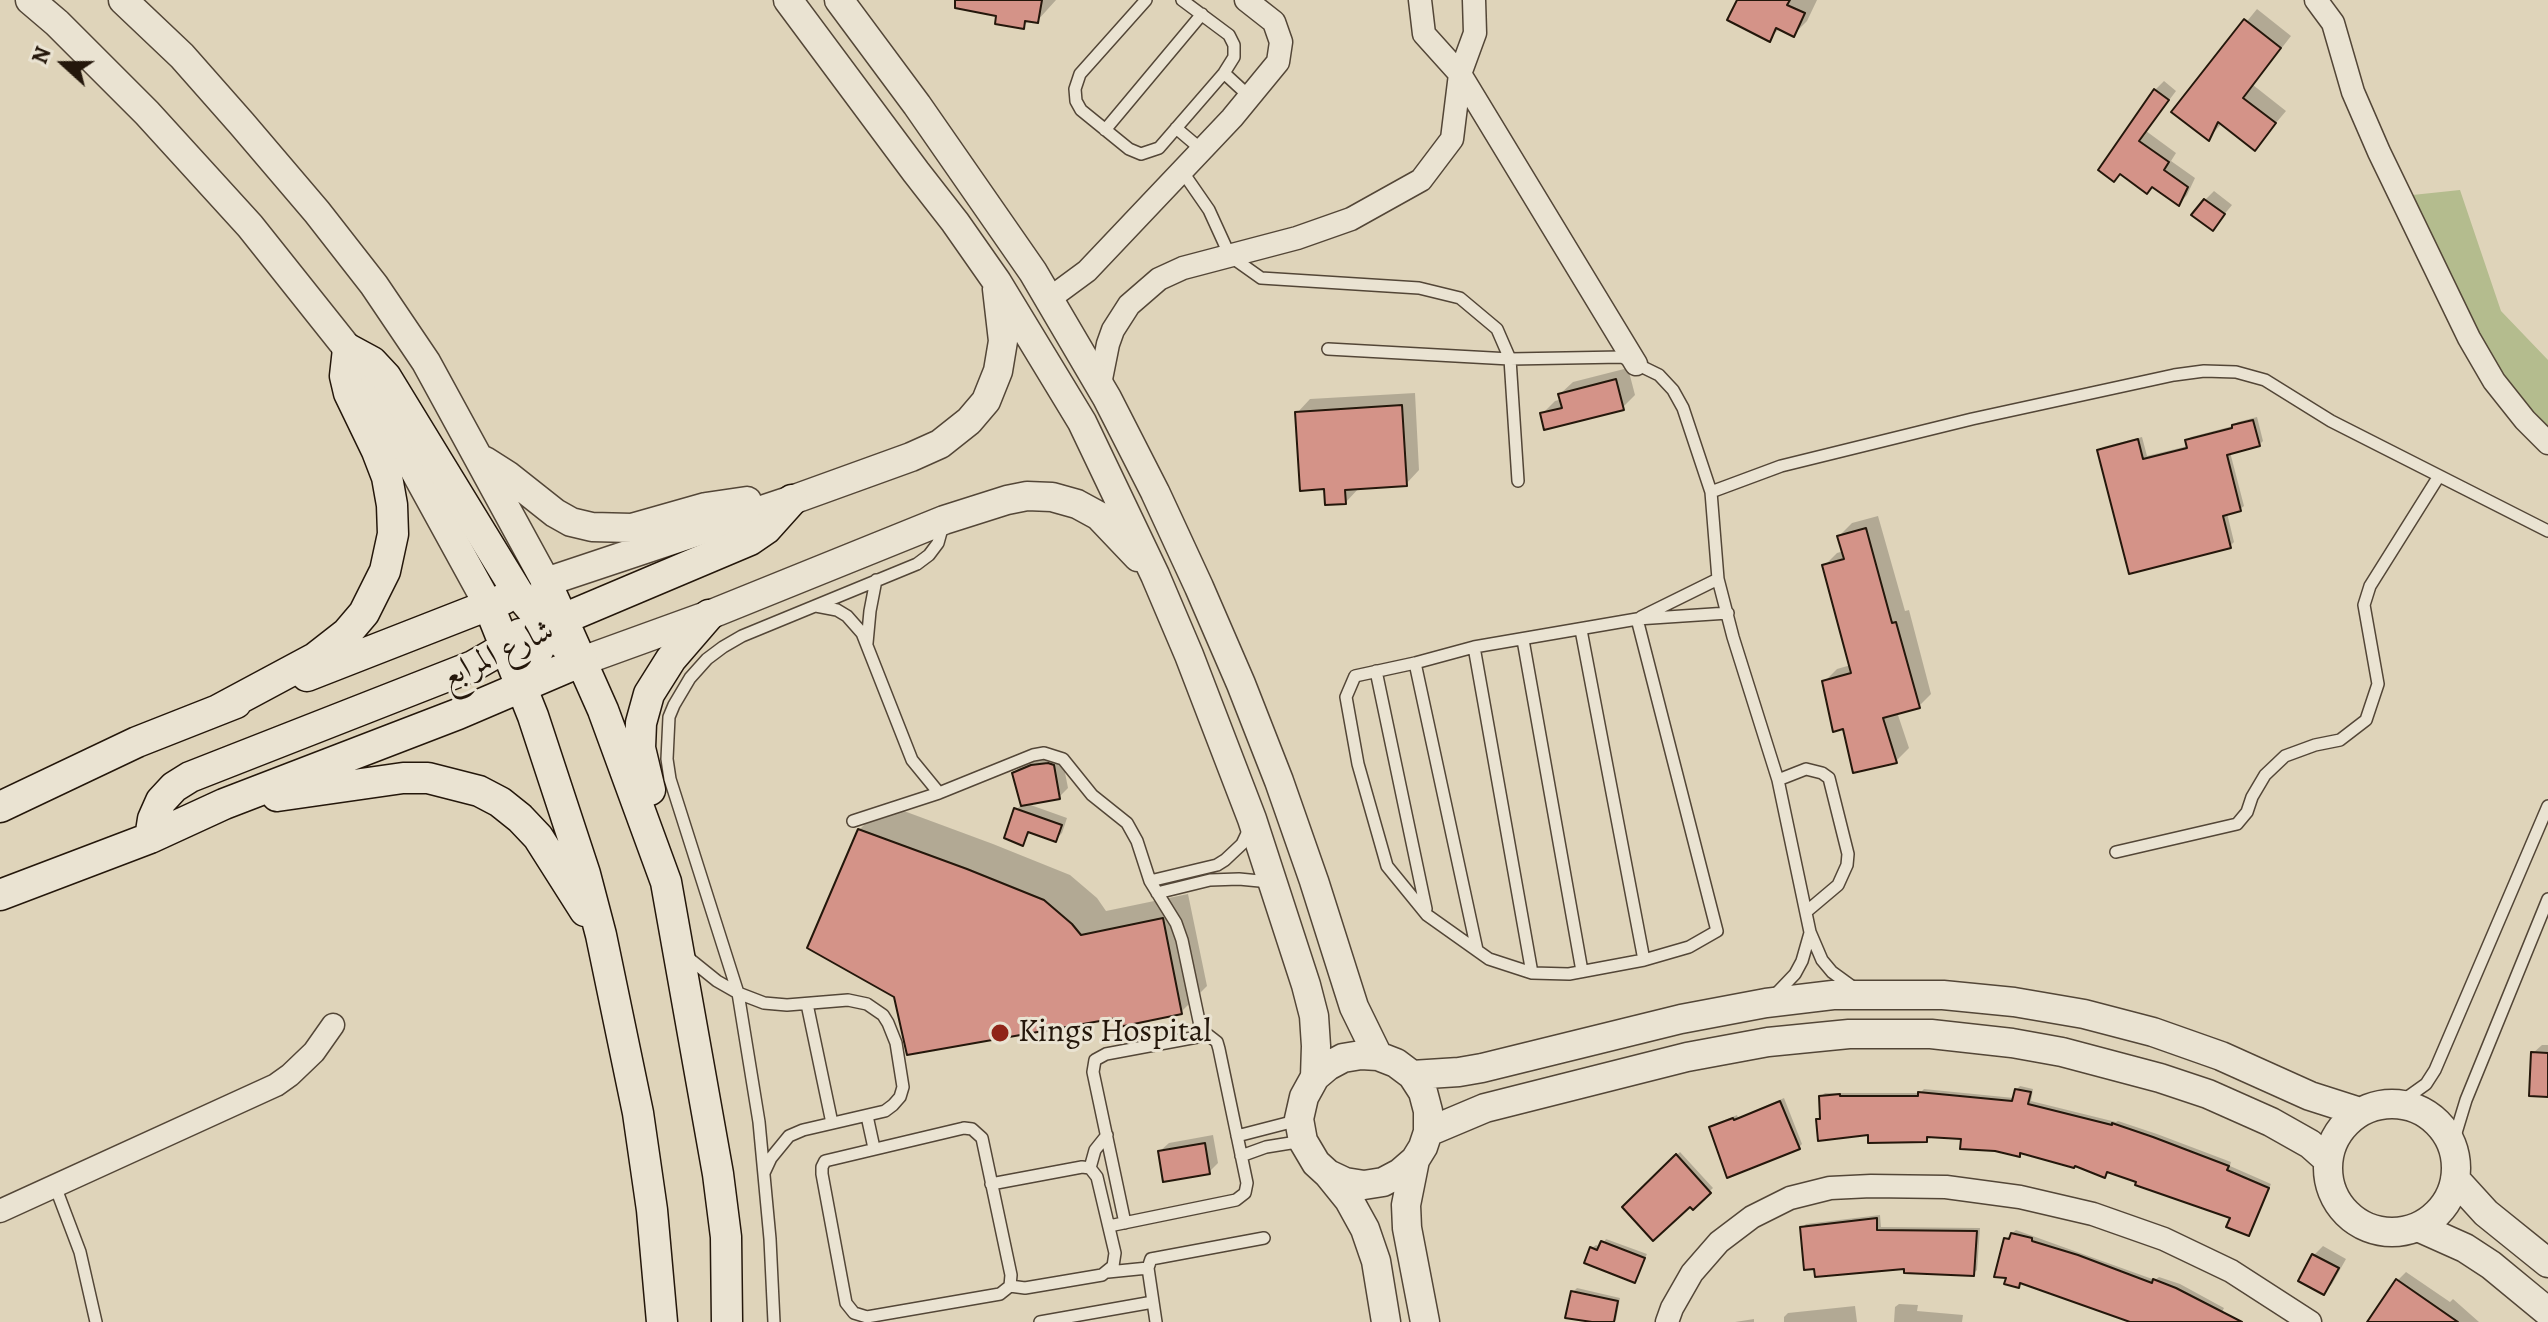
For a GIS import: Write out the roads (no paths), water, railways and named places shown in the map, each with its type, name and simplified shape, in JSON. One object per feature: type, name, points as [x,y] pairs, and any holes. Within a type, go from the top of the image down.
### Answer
[{"type":"main road","points":[[218,710],[315,658],[347,633],[364,613],[385,571],[393,534],[392,505],[387,477],[349,393],[345,376],[348,349],[372,362],[386,377],[535,624],[522,685],[585,874],[601,935],[640,1127],[652,1210],[662,1322]]},
{"type":"main road","points":[[150,838],[153,819],[161,801],[174,787],[190,777],[473,666],[535,624],[750,540],[766,529],[792,500]]},
{"type":"main road","name":"شارع المرابع","points":[[535,624],[546,582]]},
{"type":"main road","points":[[489,606],[535,624]]},
{"type":"main road","name":"شارع المرابع","points":[[0,807],[137,742],[489,606],[535,624],[574,664],[458,714],[224,804],[150,838],[0,895]]},
{"type":"main road","points":[[709,615],[656,680],[641,723],[640,748],[663,838],[666,882],[718,1174],[726,1237],[727,1322]]},
{"type":"main road","points":[[574,664],[603,710],[666,882]]},
{"type":"main road","points":[[224,804],[403,778],[428,778],[479,791],[500,802],[538,837],[601,935]]},
{"type":"street","points":[[30,0],[147,113],[250,226],[348,349],[489,606]]},
{"type":"street","points":[[123,0],[182,56],[242,124],[374,285],[426,362],[546,582],[792,500],[940,444],[969,421],[986,401],[998,371],[1003,341],[997,282]]},
{"type":"street","points":[[788,0],[997,282],[1082,422],[1155,575],[1252,819],[1314,1016],[1315,1077]]},
{"type":"street","points":[[839,0],[917,105],[1049,299],[1107,398],[1155,492],[1241,684],[1279,781],[1354,1007],[1378,1056]]},
{"type":"street","points":[[1049,299],[1087,271],[1202,150],[1278,62],[1281,42],[1274,22],[1246,0]]},
{"type":"street","points":[[1420,0],[1424,34],[1460,74],[1636,364]]},
{"type":"street","points":[[1099,389],[1113,330],[1129,305],[1159,279],[1183,268],[1297,238],[1351,219],[1421,180],[1452,139],[1460,74],[1475,33],[1474,0]]},
{"type":"street","points":[[2316,0],[2333,23],[2357,103],[2469,338],[2494,381],[2548,443]]},
{"type":"street","points":[[479,458],[507,475],[555,513],[571,522],[592,527],[632,528],[726,503],[792,500]]},
{"type":"street","points":[[574,664],[709,615],[944,520],[1027,496],[1052,497],[1077,504],[1099,516],[1155,575]]},
{"type":"street","points":[[1412,1075],[1482,1068],[1681,1019],[1766,1003],[1865,994],[1943,995],[2014,1002],[2084,1014],[2153,1032],[2221,1056],[2310,1096],[2360,1112]]},
{"type":"street","points":[[0,1211],[276,1085],[314,1052],[333,1025]]},
{"type":"street","points":[[1428,1132],[1485,1108],[1687,1057],[1768,1042],[1849,1034],[1931,1034],[2062,1052],[2160,1078],[2208,1094],[2271,1122],[2310,1144],[2328,1160]]},
{"type":"street","points":[[1381,1314],[1376,1261],[1365,1229],[1349,1200],[1316,1163],[1301,1130],[1304,1097],[1315,1077],[1343,1058],[1361,1055],[1378,1056],[1396,1063],[1412,1075],[1423,1092],[1428,1111],[1428,1132],[1409,1182],[1407,1228],[1425,1322]]},
{"type":"street","points":[[2398,1104],[2415,1108],[2431,1117],[2444,1130],[2456,1162],[2455,1179],[2448,1199],[2435,1215],[2418,1227],[2396,1233],[2373,1230],[2353,1220],[2338,1204],[2329,1183],[2328,1160],[2333,1141],[2344,1125],[2360,1112],[2378,1105],[2398,1104]]},
{"type":"street","points":[[1328,1174],[1345,1182],[1364,1185],[1383,1182],[1415,1160]]},
{"type":"street","points":[[2455,1179],[2486,1213],[2548,1263]]},
{"type":"street","points":[[1667,1322],[1692,1273],[1719,1242],[1752,1217],[1790,1198],[1816,1191],[1871,1186],[1946,1187],[2020,1197],[2093,1214],[2164,1239],[2231,1271],[2298,1318]]},
{"type":"street","points":[[2418,1227],[2465,1248],[2491,1265],[2548,1312]]},
{"type":"lane","points":[[1146,0],[1080,74],[1076,84],[1076,101],[1081,110],[1129,149],[1141,154],[1159,148],[1233,61],[1234,45],[1229,35],[1182,0]]},
{"type":"lane","points":[[1105,130],[1202,14]]},
{"type":"lane","points":[[1224,73],[1250,97]]},
{"type":"lane","points":[[1176,128],[1202,150]]},
{"type":"lane","points":[[1182,171],[1209,210],[1230,256],[1261,278],[1419,288],[1460,298],[1497,329],[1510,359],[1518,481]]},
{"type":"lane","points":[[1328,349],[1510,359],[1622,357],[1659,375],[1673,390],[1683,408],[1711,492],[1718,579],[1778,780],[1810,932],[1822,960],[1832,972],[1865,994]]},
{"type":"lane","points":[[1711,492],[1781,466],[1972,419],[2174,375],[2204,371],[2236,372],[2265,380],[2331,421],[2548,531]]},
{"type":"lane","points":[[2116,852],[2237,824],[2247,812],[2265,775],[2285,756],[2340,740],[2366,720],[2378,684],[2364,605],[2370,586],[2439,476]]},
{"type":"lane","points":[[774,1322],[759,1122],[738,993],[670,779],[667,759],[669,717],[690,678],[723,647],[917,564],[938,543],[944,520]]},
{"type":"lane","points":[[1637,619],[1718,579]]},
{"type":"lane","points":[[867,643],[876,580]]},
{"type":"lane","points":[[815,606],[837,610],[862,633],[912,760],[939,793]]},
{"type":"lane","points":[[1637,619],[1717,931],[1689,947],[1644,960],[1569,974],[1532,973],[1489,959],[1427,915],[1387,866],[1358,764],[1346,697],[1355,676],[1474,647],[1637,619],[1728,613]]},
{"type":"lane","points":[[1581,630],[1644,960]]},
{"type":"lane","points":[[1523,640],[1582,971]]},
{"type":"lane","points":[[1474,647],[1532,973]]},
{"type":"lane","points":[[1415,663],[1477,950]]},
{"type":"lane","points":[[1376,671],[1427,915]]},
{"type":"lane","points":[[853,821],[939,793],[1033,755],[1054,754],[1070,766],[1092,795],[1127,823],[1137,841],[1150,881],[1176,923],[1182,940],[1202,1035]]},
{"type":"lane","points":[[1778,780],[1806,769],[1829,778],[1848,854],[1847,865],[1838,885],[1806,912]]},
{"type":"lane","points":[[2398,1104],[2426,1084],[2443,1055],[2548,806]]},
{"type":"lane","points":[[1150,881],[1208,869],[1225,860],[1242,844],[1252,819]]},
{"type":"lane","points":[[1157,893],[1210,880],[1274,882]]},
{"type":"lane","points":[[2452,1146],[2470,1090],[2548,899]]},
{"type":"lane","points":[[1766,1003],[1795,974],[1810,932]]},
{"type":"lane","points":[[679,951],[717,981],[764,1003],[787,1005],[858,1001],[875,1009],[888,1023],[896,1043],[903,1087],[893,1105],[885,1111],[789,1136],[771,1158],[763,1174]]},
{"type":"lane","points":[[807,1004],[832,1123]]},
{"type":"lane","points":[[1109,1226],[1125,1223],[1241,1197],[1247,1183],[1219,1049],[1213,1038],[1202,1035],[1106,1054],[1095,1060],[1093,1072],[1125,1223]]},
{"type":"lane","points":[[867,1116],[874,1148]]},
{"type":"lane","points":[[848,1322],[860,1316],[1000,1294],[1010,1286],[1011,1275],[982,1138],[972,1129],[964,1128],[825,1161],[822,1167],[846,1303],[860,1316]]},
{"type":"lane","points":[[1237,1136],[1301,1130]]},
{"type":"lane","points":[[1241,1156],[1301,1130]]},
{"type":"lane","points":[[1090,1168],[1095,1150],[1107,1135]]},
{"type":"lane","points":[[991,1184],[1090,1168],[1097,1177],[1116,1260],[1108,1272]]},
{"type":"lane","points":[[55,1186],[80,1252],[96,1322]]},
{"type":"lane","points":[[1156,1322],[1148,1263],[1155,1258],[1264,1238]]},
{"type":"lane","points":[[1010,1286],[1025,1288],[1108,1272],[1148,1268]]},
{"type":"lane","points":[[1040,1322],[1153,1302]]},
{"type":"place","name":"Kings Hospital","points":[[1000,1033]]}]
